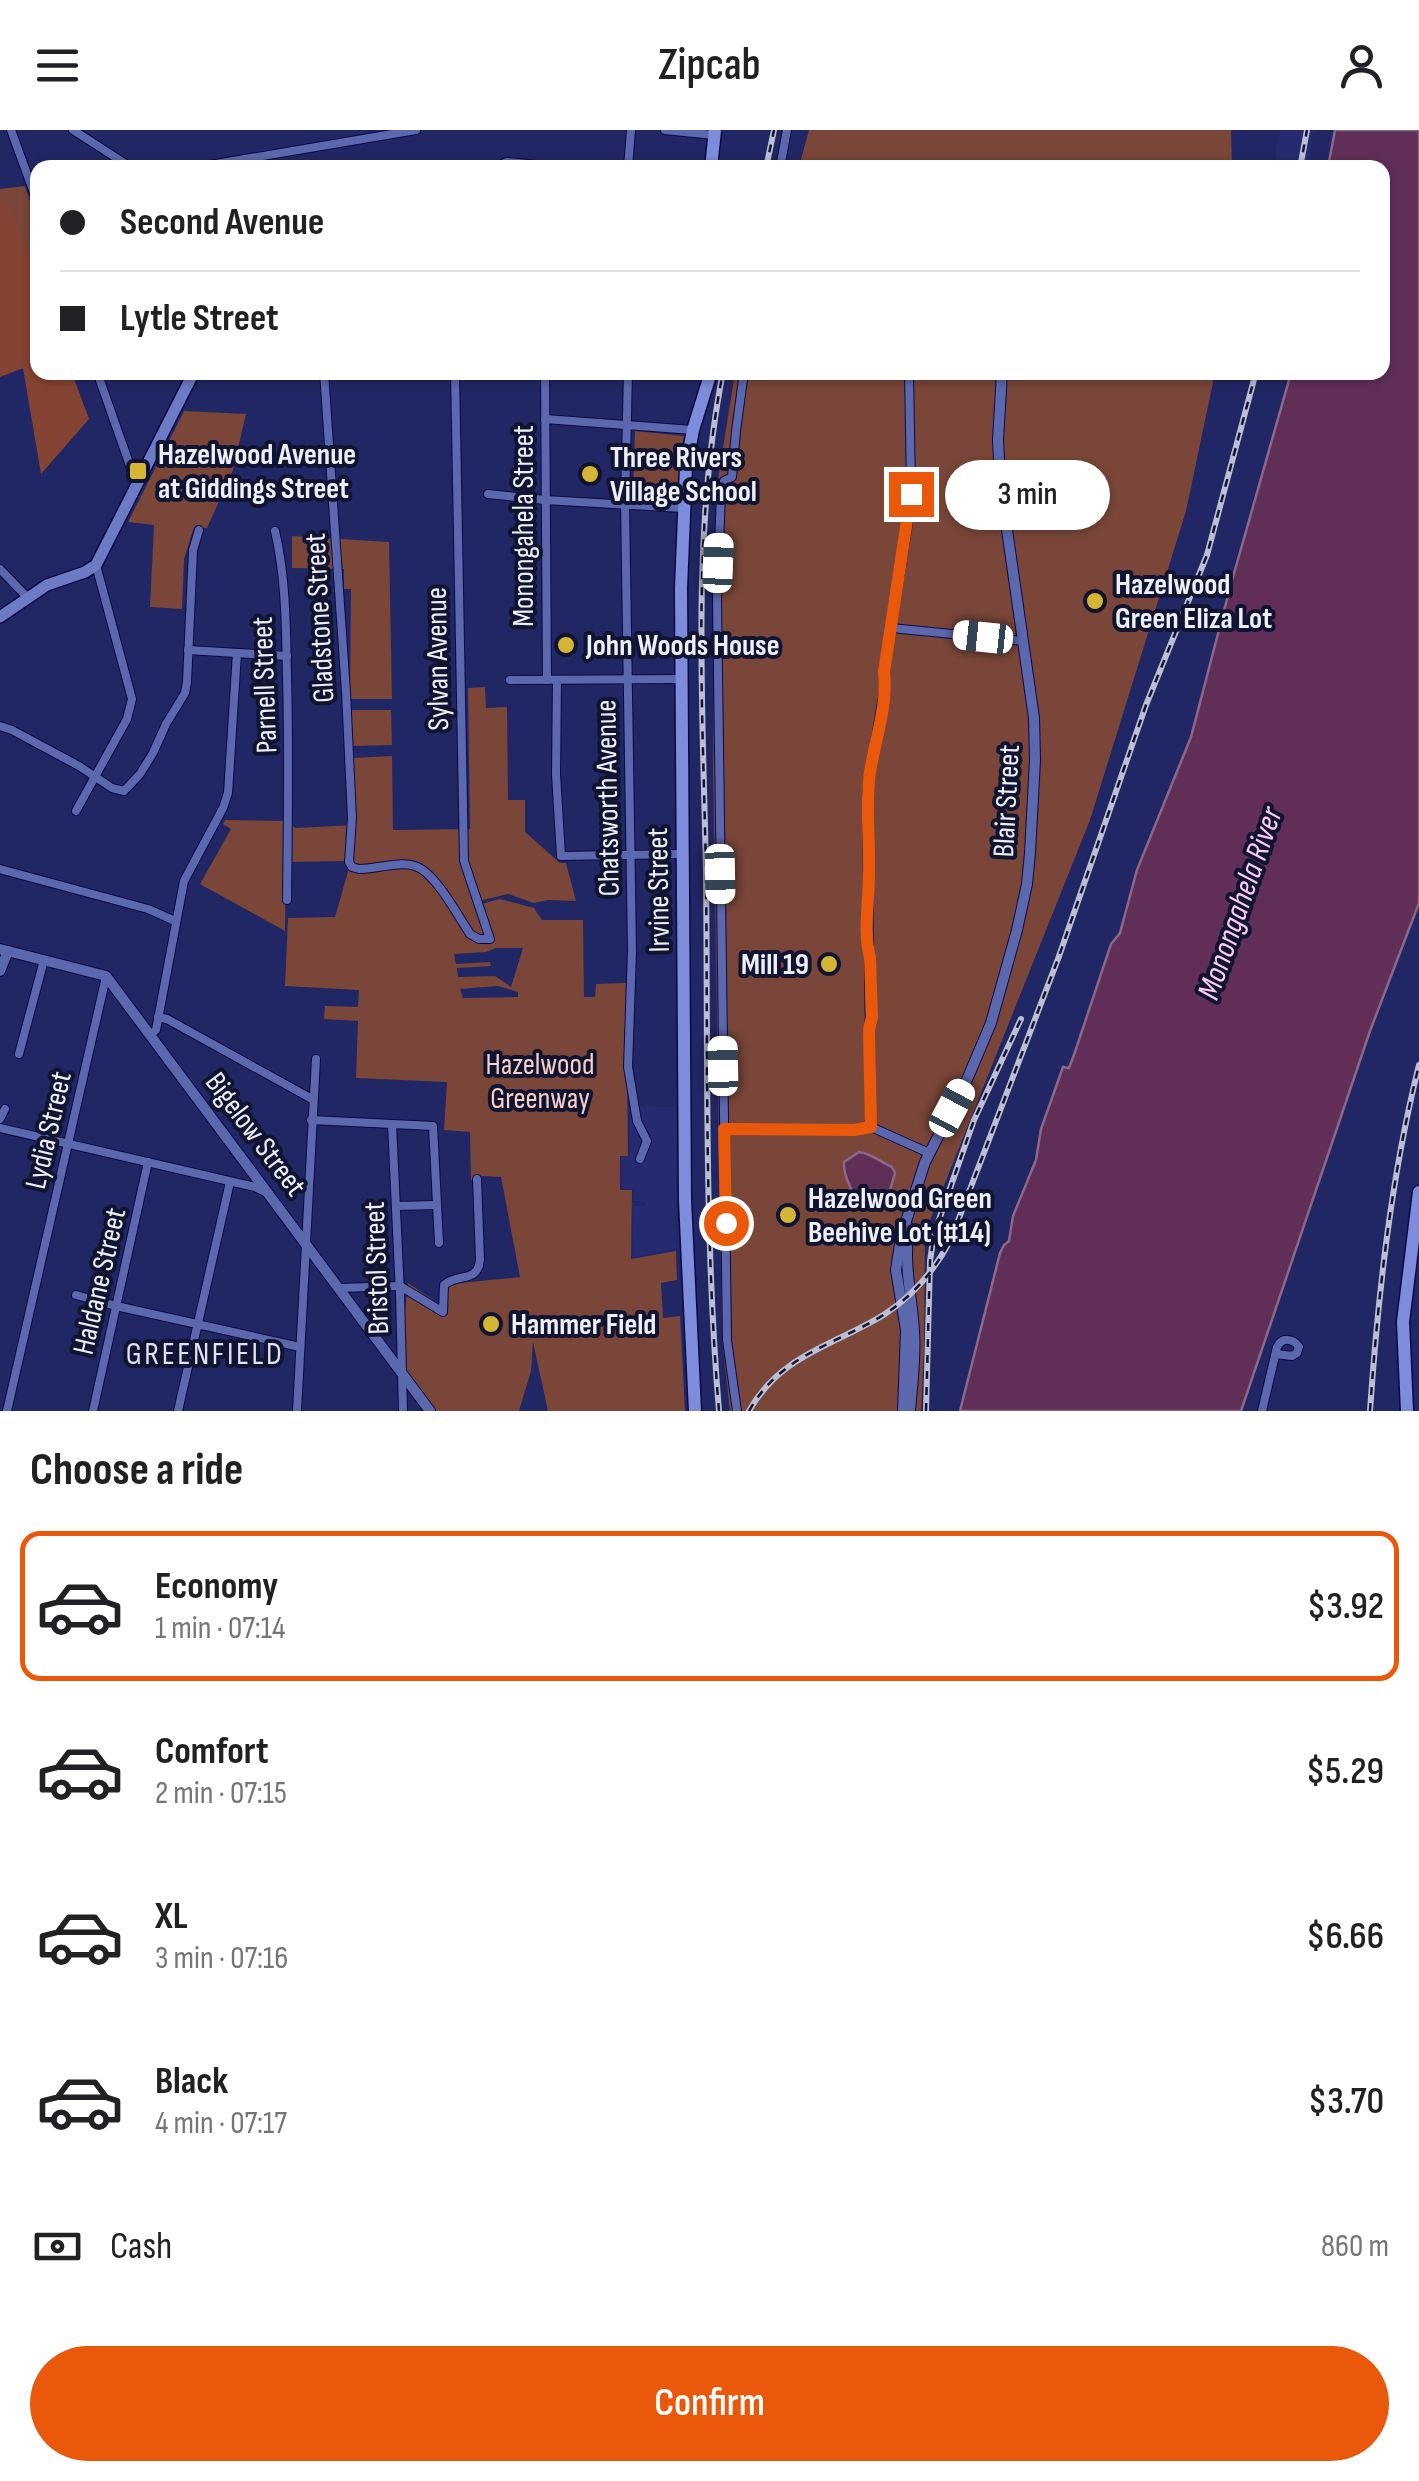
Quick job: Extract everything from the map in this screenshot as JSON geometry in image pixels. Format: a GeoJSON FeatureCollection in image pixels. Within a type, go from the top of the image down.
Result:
{"type":"FeatureCollection","features":[{"type":"Feature","properties":{"kind":"main road"},"geometry":{"type":"LineString","coordinates":[[712,160],[715,133]]}},
{"type":"Feature","properties":{"kind":"main road"},"geometry":{"type":"LineString","coordinates":[[0,617],[47,585],[96,566],[190,380]]}},
{"type":"Feature","properties":{"kind":"main road","name":"Irvine Street"},"geometry":{"type":"LineString","coordinates":[[695,1411],[685,1200],[682,508],[686,468],[709,380]]}},
{"type":"Feature","properties":{"kind":"main road"},"geometry":{"type":"LineString","coordinates":[[1406,1411],[1404,1322],[1419,1192]]}},
{"type":"Feature","properties":{"kind":"street"},"geometry":{"type":"LineString","coordinates":[[11,130],[30,182]]}},
{"type":"Feature","properties":{"kind":"street"},"geometry":{"type":"LineString","coordinates":[[73,130],[120,160]]}},
{"type":"Feature","properties":{"kind":"street"},"geometry":{"type":"LineString","coordinates":[[238,160],[416,130]]}},
{"type":"Feature","properties":{"kind":"street"},"geometry":{"type":"LineString","coordinates":[[629,160],[631,130]]}},
{"type":"Feature","properties":{"kind":"street"},"geometry":{"type":"LineString","coordinates":[[666,130],[715,133]]}},
{"type":"Feature","properties":{"kind":"street"},"geometry":{"type":"LineString","coordinates":[[782,160],[788,130]]}},
{"type":"Feature","properties":{"kind":"street"},"geometry":{"type":"LineString","coordinates":[[100,380],[139,483]]}},
{"type":"Feature","properties":{"kind":"street","name":"Gladstone Street"},"geometry":{"type":"LineString","coordinates":[[325,380],[346,692],[352,818],[349,862],[358,869],[412,865],[420,868],[434,880],[470,934],[490,939]]}},
{"type":"Feature","properties":{"kind":"street","name":"Sylvan Avenue"},"geometry":{"type":"LineString","coordinates":[[454,380],[464,861],[490,939]]}},
{"type":"Feature","properties":{"kind":"street","name":"Monongahela Street"},"geometry":{"type":"LineString","coordinates":[[545,380],[544,500],[561,856],[630,856]]}},
{"type":"Feature","properties":{"kind":"street","name":"Chatsworth Avenue"},"geometry":{"type":"LineString","coordinates":[[628,380],[625,503],[632,951],[628,1066],[638,1121],[647,1141],[640,1158]]}},
{"type":"Feature","properties":{"kind":"street"},"geometry":{"type":"LineString","coordinates":[[737,1411],[727,1340],[717,598],[721,493],[724,482],[732,476],[743,380]]}},
{"type":"Feature","properties":{"kind":"street"},"geometry":{"type":"LineString","coordinates":[[871,1127],[867,792],[912,488],[909,380]]}},
{"type":"Feature","properties":{"kind":"street","name":"Blair Street"},"geometry":{"type":"LineString","coordinates":[[907,1411],[906,1330],[896,1270],[904,1226],[929,1153],[991,1023],[1027,884],[1033,822],[1035,739],[1000,481],[1002,380]]}},
{"type":"Feature","properties":{"kind":"street"},"geometry":{"type":"LineString","coordinates":[[545,419],[694,430]]}},
{"type":"Feature","properties":{"kind":"street"},"geometry":{"type":"LineString","coordinates":[[488,494],[682,508]]}},
{"type":"Feature","properties":{"kind":"street"},"geometry":{"type":"LineString","coordinates":[[0,726],[124,791],[153,754],[184,693],[198,530]]}},
{"type":"Feature","properties":{"kind":"street","name":"Parnell Street"},"geometry":{"type":"LineString","coordinates":[[274,530],[279,549],[287,656],[287,900]]}},
{"type":"Feature","properties":{"kind":"street"},"geometry":{"type":"LineString","coordinates":[[76,811],[127,719],[132,700],[96,566]]}},
{"type":"Feature","properties":{"kind":"street"},"geometry":{"type":"LineString","coordinates":[[0,569],[27,596]]}},
{"type":"Feature","properties":{"kind":"street"},"geometry":{"type":"LineString","coordinates":[[891,628],[1023,641]]}},
{"type":"Feature","properties":{"kind":"street"},"geometry":{"type":"LineString","coordinates":[[188,650],[287,656]]}},
{"type":"Feature","properties":{"kind":"street"},"geometry":{"type":"LineString","coordinates":[[151,1034],[156,1030],[184,880],[224,808],[228,793],[237,654]]}},
{"type":"Feature","properties":{"kind":"street"},"geometry":{"type":"LineString","coordinates":[[510,680],[681,679]]}},
{"type":"Feature","properties":{"kind":"street"},"geometry":{"type":"LineString","coordinates":[[630,856],[683,854]]}},
{"type":"Feature","properties":{"kind":"street"},"geometry":{"type":"LineString","coordinates":[[0,869],[128,904],[175,922]]}},
{"type":"Feature","properties":{"kind":"street"},"geometry":{"type":"LineString","coordinates":[[0,971],[4,950],[106,976]]}},
{"type":"Feature","properties":{"kind":"street"},"geometry":{"type":"LineString","coordinates":[[19,1054],[44,960]]}},
{"type":"Feature","properties":{"kind":"street","name":"Bigelow Street"},"geometry":{"type":"LineString","coordinates":[[106,976],[430,1411]]}},
{"type":"Feature","properties":{"kind":"street","name":"Lydia Street"},"geometry":{"type":"LineString","coordinates":[[6,1411],[106,976]]}},
{"type":"Feature","properties":{"kind":"street"},"geometry":{"type":"LineString","coordinates":[[158,1017],[312,1099]]}},
{"type":"Feature","properties":{"kind":"street"},"geometry":{"type":"LineString","coordinates":[[297,1411],[316,1059]]}},
{"type":"Feature","properties":{"kind":"street"},"geometry":{"type":"LineString","coordinates":[[0,1120],[5,1110]]}},
{"type":"Feature","properties":{"kind":"street"},"geometry":{"type":"LineString","coordinates":[[311,1120],[433,1126],[438,1243]]}},
{"type":"Feature","properties":{"kind":"street","name":"Bristol Street"},"geometry":{"type":"LineString","coordinates":[[392,1124],[403,1411]]}},
{"type":"Feature","properties":{"kind":"street"},"geometry":{"type":"LineString","coordinates":[[724,1129],[871,1127],[929,1153]]}},
{"type":"Feature","properties":{"kind":"street"},"geometry":{"type":"LineString","coordinates":[[0,1128],[255,1187],[269,1194]]}},
{"type":"Feature","properties":{"kind":"street","name":"Haldane Street"},"geometry":{"type":"LineString","coordinates":[[92,1411],[148,1162]]}},
{"type":"Feature","properties":{"kind":"street"},"geometry":{"type":"LineString","coordinates":[[339,1288],[400,1286],[442,1312],[444,1284],[472,1276],[480,1268],[478,1179]]}},
{"type":"Feature","properties":{"kind":"street"},"geometry":{"type":"LineString","coordinates":[[178,1411],[230,1182]]}},
{"type":"Feature","properties":{"kind":"street"},"geometry":{"type":"LineString","coordinates":[[396,1206],[436,1204]]}},
{"type":"Feature","properties":{"kind":"street"},"geometry":{"type":"LineString","coordinates":[[76,1295],[300,1347]]}},
{"type":"Feature","properties":{"kind":"street"},"geometry":{"type":"LineString","coordinates":[[1262,1411],[1276,1354]]}},
{"type":"Feature","properties":{"kind":"shaded area"},"geometry":{"type":"Polygon","coordinates":[[[1280,130],[1314,130],[1309,160],[1274,160],[1280,130]]]}},
{"type":"Feature","properties":{"kind":"shaded area"},"geometry":{"type":"Polygon","coordinates":[[[0,201],[11,204],[30,257],[30,380],[75,380],[89,419],[41,474],[23,368],[0,377],[0,201]]]}},
{"type":"Feature","properties":{"kind":"shaded area"},"geometry":{"type":"Polygon","coordinates":[[[629,1097],[638,1097],[639,1106],[676,1107],[677,1249],[632,1258],[633,1206],[646,1202],[634,1201],[634,1189],[622,1188],[621,1157],[630,1156],[629,1097]]]}},
{"type":"Feature","properties":{"kind":"green space"},"geometry":{"type":"Polygon","coordinates":[[[809,130],[1231,130],[1232,160],[801,160],[809,130]]]}},
{"type":"Feature","properties":{"kind":"green space"},"geometry":{"type":"Polygon","coordinates":[[[25,186],[30,201],[30,369],[0,368],[0,189],[25,186]]]}},
{"type":"Feature","properties":{"kind":"green space"},"geometry":{"type":"Polygon","coordinates":[[[734,380],[1214,380],[1186,511],[1090,820],[925,1233],[921,1411],[730,1411],[722,1339],[713,765],[716,492],[734,380]]]}},
{"type":"Feature","properties":{"kind":"green space"},"geometry":{"type":"Polygon","coordinates":[[[184,411],[246,414],[233,470],[207,528],[194,527],[184,559],[182,609],[150,607],[154,525],[128,522],[184,411]]]}},
{"type":"Feature","properties":{"kind":"green space"},"geometry":{"type":"Polygon","coordinates":[[[635,431],[684,436],[675,500],[633,498],[635,431]]]}},
{"type":"Feature","properties":{"kind":"green space"},"geometry":{"type":"Polygon","coordinates":[[[292,536],[389,542],[392,699],[350,699],[351,589],[344,589],[344,569],[292,568],[292,536]]]}},
{"type":"Feature","properties":{"kind":"green space","name":"Hazelwood Greenway"},"geometry":{"type":"Polygon","coordinates":[[[485,687],[486,708],[507,707],[508,800],[525,800],[525,832],[560,863],[566,863],[576,901],[534,903],[508,894],[483,900],[482,904],[500,899],[534,908],[542,920],[583,920],[584,997],[595,997],[596,984],[626,983],[628,1156],[620,1156],[620,1190],[632,1190],[631,1259],[676,1251],[677,1280],[661,1283],[663,1318],[680,1316],[685,1411],[548,1411],[533,1342],[531,1371],[519,1411],[436,1411],[407,1372],[404,1320],[408,1283],[439,1304],[440,1285],[520,1277],[501,1177],[471,1180],[470,1132],[444,1130],[447,1082],[356,1078],[358,1021],[324,1019],[325,1006],[358,1007],[359,990],[285,986],[288,918],[335,917],[351,861],[286,862],[285,931],[200,884],[231,829],[223,824],[225,820],[284,821],[296,828],[355,825],[352,758],[392,756],[393,830],[470,829],[468,688],[485,687]],[[523,948],[454,954],[456,964],[490,962],[491,966],[457,968],[458,977],[495,976],[511,987],[523,948]],[[498,986],[460,989],[463,998],[518,997],[518,992],[498,986]]]}},
{"type":"Feature","properties":{"kind":"green space"},"geometry":{"type":"Polygon","coordinates":[[[351,710],[391,710],[392,745],[352,746],[351,710]]]}},
{"type":"Feature","properties":{"kind":"water","name":"Monongahela River"},"geometry":{"type":"Polygon","coordinates":[[[1335,130],[1419,130],[1419,903],[1370,1031],[1241,1411],[960,1411],[1000,1253],[1009,1241],[1013,1216],[1036,1160],[1041,1129],[1063,1067],[1069,1068],[1111,944],[1120,933],[1137,870],[1191,737],[1289,380],[1390,380],[1390,160],[1329,160],[1335,130]]]}},
{"type":"Feature","properties":{"kind":"water"},"geometry":{"type":"Polygon","coordinates":[[[859,1152],[892,1167],[895,1173],[885,1207],[863,1204],[851,1188],[844,1162],[859,1152]]]}},
{"type":"Feature","properties":{"kind":"railway"},"geometry":{"type":"LineString","coordinates":[[768,160],[774,130]]}},
{"type":"Feature","properties":{"kind":"railway"},"geometry":{"type":"LineString","coordinates":[[1301,160],[1307,130]]}},
{"type":"Feature","properties":{"kind":"railway"},"geometry":{"type":"LineString","coordinates":[[719,1411],[709,1209],[701,621],[706,495],[722,380]]}},
{"type":"Feature","properties":{"kind":"railway"},"geometry":{"type":"LineString","coordinates":[[749,1411],[762,1392],[793,1364],[905,1299],[931,1271],[951,1239],[1058,959],[1146,705],[1207,555],[1254,380]]}},
{"type":"Feature","properties":{"kind":"railway"},"geometry":{"type":"LineString","coordinates":[[926,1411],[934,1234],[974,1120],[1021,1019]]}},
{"type":"Feature","properties":{"kind":"railway"},"geometry":{"type":"LineString","coordinates":[[1370,1411],[1387,1236],[1419,1065]]}},
{"type":"Feature","properties":{"kind":"place","name":"Hazelwood Avenue at Giddings Street"},"geometry":{"type":"Point","coordinates":[138,471]}},
{"type":"Feature","properties":{"kind":"place","name":"Three Rivers Village School"},"geometry":{"type":"Point","coordinates":[590,474]}},
{"type":"Feature","properties":{"kind":"place","name":"Hazelwood Green Eliza Lot"},"geometry":{"type":"Point","coordinates":[1095,601]}},
{"type":"Feature","properties":{"kind":"place","name":"John Woods House"},"geometry":{"type":"Point","coordinates":[566,645]}},
{"type":"Feature","properties":{"kind":"place","name":"Mill 19"},"geometry":{"type":"Point","coordinates":[829,964]}},
{"type":"Feature","properties":{"kind":"place","name":"Hazelwood Green Beehive Lot (#14)"},"geometry":{"type":"Point","coordinates":[788,1215]}},
{"type":"Feature","properties":{"kind":"place","name":"Hammer Field"},"geometry":{"type":"Point","coordinates":[491,1324]}},
{"type":"Feature","properties":{"kind":"district","name":"GREENFIELD"},"geometry":{"type":"Point","coordinates":[205,1353]}},
{"type":"Feature","properties":{"kind":"route"},"geometry":{"type":"LineString","coordinates":[[726,1223],[724,1129],[871,1127],[867,792],[911,494]]}}]}
